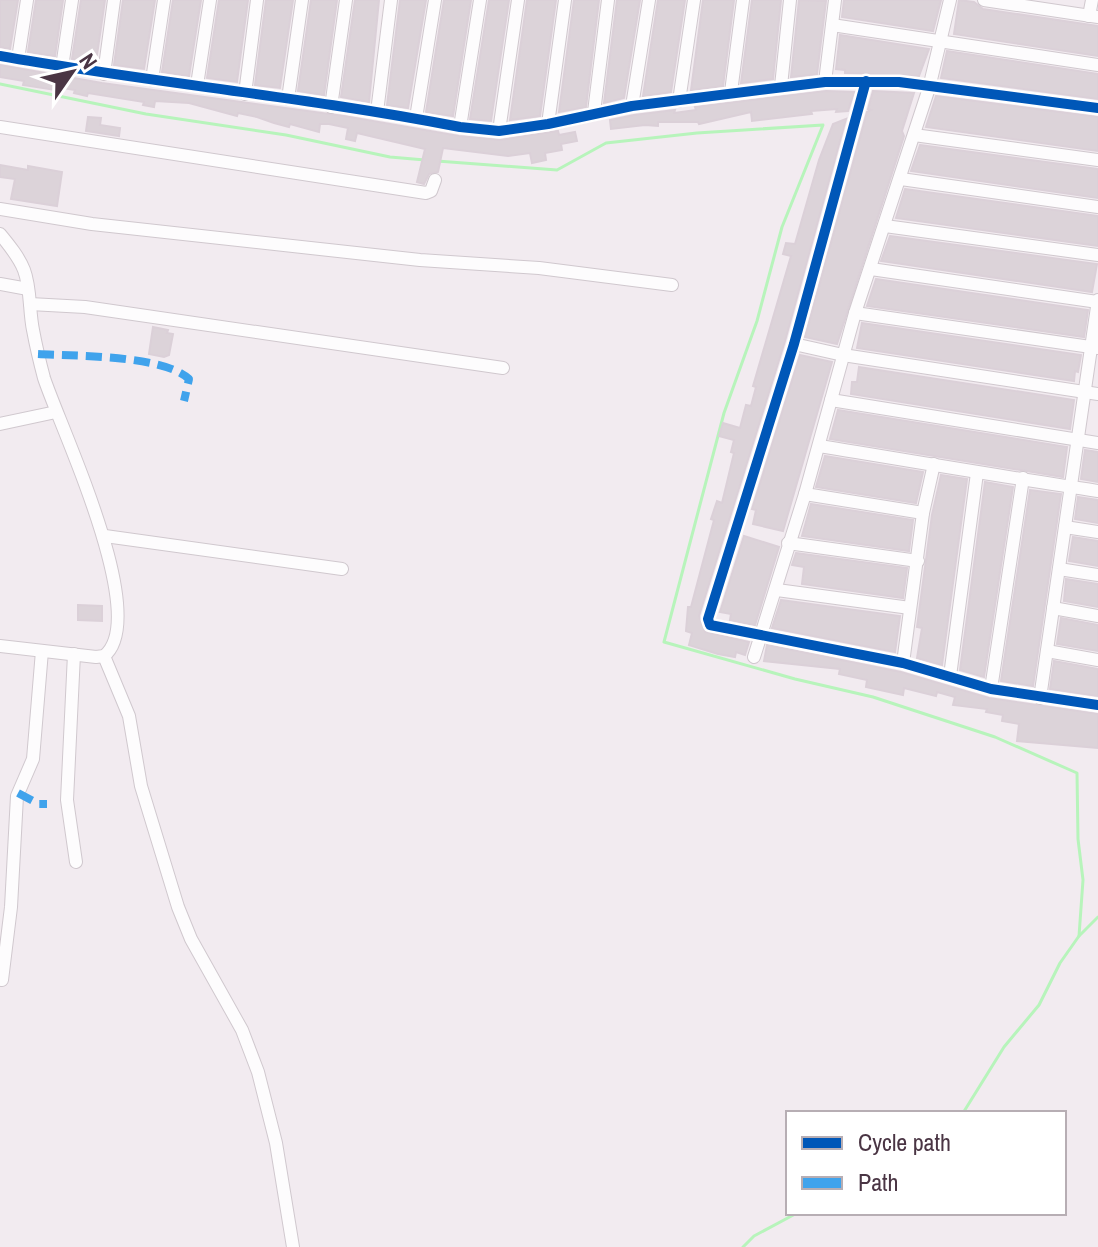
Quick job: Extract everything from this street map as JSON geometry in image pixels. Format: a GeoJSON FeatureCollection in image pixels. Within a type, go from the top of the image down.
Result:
{"type":"FeatureCollection","features":[{"type":"Feature","properties":{"kind":"street"},"geometry":{"type":"LineString","coordinates":[[18,59],[27,0]]}},
{"type":"Feature","properties":{"kind":"street"},"geometry":{"type":"LineString","coordinates":[[62,67],[72,0]]}},
{"type":"Feature","properties":{"kind":"street"},"geometry":{"type":"LineString","coordinates":[[104,74],[114,0]]}},
{"type":"Feature","properties":{"kind":"street"},"geometry":{"type":"LineString","coordinates":[[152,80],[164,0]]}},
{"type":"Feature","properties":{"kind":"street"},"geometry":{"type":"LineString","coordinates":[[197,85],[210,0]]}},
{"type":"Feature","properties":{"kind":"street"},"geometry":{"type":"LineString","coordinates":[[245,94],[257,0]]}},
{"type":"Feature","properties":{"kind":"street"},"geometry":{"type":"LineString","coordinates":[[288,99],[302,0]]}},
{"type":"Feature","properties":{"kind":"street"},"geometry":{"type":"LineString","coordinates":[[331,107],[346,0]]}},
{"type":"Feature","properties":{"kind":"street"},"geometry":{"type":"LineString","coordinates":[[377,112],[391,0]]}},
{"type":"Feature","properties":{"kind":"street"},"geometry":{"type":"LineString","coordinates":[[416,118],[435,0]]}},
{"type":"Feature","properties":{"kind":"street"},"geometry":{"type":"LineString","coordinates":[[460,127],[480,0]]}},
{"type":"Feature","properties":{"kind":"street"},"geometry":{"type":"LineString","coordinates":[[499,131],[518,0]]}},
{"type":"Feature","properties":{"kind":"street"},"geometry":{"type":"LineString","coordinates":[[548,124],[565,0]]}},
{"type":"Feature","properties":{"kind":"street"},"geometry":{"type":"LineString","coordinates":[[594,112],[608,0]]}},
{"type":"Feature","properties":{"kind":"street"},"geometry":{"type":"LineString","coordinates":[[632,106],[649,0]]}},
{"type":"Feature","properties":{"kind":"street"},"geometry":{"type":"LineString","coordinates":[[679,101],[694,0]]}},
{"type":"Feature","properties":{"kind":"street"},"geometry":{"type":"LineString","coordinates":[[731,92],[743,0]]}},
{"type":"Feature","properties":{"kind":"street"},"geometry":{"type":"LineString","coordinates":[[781,86],[790,0]]}},
{"type":"Feature","properties":{"kind":"street"},"geometry":{"type":"LineString","coordinates":[[825,82],[835,0]]}},
{"type":"Feature","properties":{"kind":"street"},"geometry":{"type":"LineString","coordinates":[[754,657],[777,590],[855,313],[929,88],[950,0]]}},
{"type":"Feature","properties":{"kind":"street"},"geometry":{"type":"LineString","coordinates":[[984,0],[1048,5],[1094,17],[1092,0]]}},
{"type":"Feature","properties":{"kind":"street"},"geometry":{"type":"LineString","coordinates":[[832,25],[1098,65]]}},
{"type":"Feature","properties":{"kind":"street"},"geometry":{"type":"LineString","coordinates":[[0,56],[499,131],[632,106],[825,82],[899,82],[1098,108]]}},
{"type":"Feature","properties":{"kind":"street"},"geometry":{"type":"LineString","coordinates":[[866,81],[794,344],[708,619],[710,625],[903,663],[991,689],[1098,705]]}},
{"type":"Feature","properties":{"kind":"street"},"geometry":{"type":"LineString","coordinates":[[0,127],[426,193],[431,191],[435,180]]}},
{"type":"Feature","properties":{"kind":"street"},"geometry":{"type":"LineString","coordinates":[[914,135],[1098,160]]}},
{"type":"Feature","properties":{"kind":"street"},"geometry":{"type":"LineString","coordinates":[[901,179],[1098,207]]}},
{"type":"Feature","properties":{"kind":"street"},"geometry":{"type":"LineString","coordinates":[[0,209],[108,226],[420,260],[539,268],[672,285]]}},
{"type":"Feature","properties":{"kind":"street"},"geometry":{"type":"LineString","coordinates":[[885,226],[1098,255]]}},
{"type":"Feature","properties":{"kind":"street"},"geometry":{"type":"LineString","coordinates":[[0,234],[23,266],[43,375],[105,536],[117,608],[114,643],[104,656]]}},
{"type":"Feature","properties":{"kind":"street"},"geometry":{"type":"LineString","coordinates":[[871,269],[1098,301],[1091,393],[1078,440],[1040,698]]}},
{"type":"Feature","properties":{"kind":"street"},"geometry":{"type":"LineString","coordinates":[[0,284],[28,289]]}},
{"type":"Feature","properties":{"kind":"street"},"geometry":{"type":"LineString","coordinates":[[30,304],[85,307],[503,368]]}},
{"type":"Feature","properties":{"kind":"street"},"geometry":{"type":"LineString","coordinates":[[855,313],[1094,348]]}},
{"type":"Feature","properties":{"kind":"street"},"geometry":{"type":"LineString","coordinates":[[794,344],[843,355],[1091,393]]}},
{"type":"Feature","properties":{"kind":"street"},"geometry":{"type":"LineString","coordinates":[[831,400],[1098,443]]}},
{"type":"Feature","properties":{"kind":"street"},"geometry":{"type":"LineString","coordinates":[[0,424],[56,412]]}},
{"type":"Feature","properties":{"kind":"street"},"geometry":{"type":"LineString","coordinates":[[819,446],[1098,491]]}},
{"type":"Feature","properties":{"kind":"street"},"geometry":{"type":"LineString","coordinates":[[903,663],[923,513],[934,464]]}},
{"type":"Feature","properties":{"kind":"street"},"geometry":{"type":"LineString","coordinates":[[950,676],[977,473]]}},
{"type":"Feature","properties":{"kind":"street"},"geometry":{"type":"LineString","coordinates":[[991,689],[1023,478]]}},
{"type":"Feature","properties":{"kind":"street"},"geometry":{"type":"LineString","coordinates":[[805,494],[923,513]]}},
{"type":"Feature","properties":{"kind":"street"},"geometry":{"type":"LineString","coordinates":[[1065,527],[1098,532]]}},
{"type":"Feature","properties":{"kind":"street"},"geometry":{"type":"LineString","coordinates":[[105,536],[342,569]]}},
{"type":"Feature","properties":{"kind":"street"},"geometry":{"type":"LineString","coordinates":[[788,543],[918,561]]}},
{"type":"Feature","properties":{"kind":"street"},"geometry":{"type":"LineString","coordinates":[[1059,569],[1098,575]]}},
{"type":"Feature","properties":{"kind":"street"},"geometry":{"type":"LineString","coordinates":[[777,590],[910,608]]}},
{"type":"Feature","properties":{"kind":"street"},"geometry":{"type":"LineString","coordinates":[[1053,608],[1098,616]]}},
{"type":"Feature","properties":{"kind":"street"},"geometry":{"type":"LineString","coordinates":[[0,646],[104,656]]}},
{"type":"Feature","properties":{"kind":"street"},"geometry":{"type":"LineString","coordinates":[[2,980],[11,907],[17,796],[33,759],[42,651]]}},
{"type":"Feature","properties":{"kind":"street"},"geometry":{"type":"LineString","coordinates":[[1047,651],[1098,660]]}},
{"type":"Feature","properties":{"kind":"street"},"geometry":{"type":"LineString","coordinates":[[74,654],[67,800],[76,862]]}},
{"type":"Feature","properties":{"kind":"street"},"geometry":{"type":"LineString","coordinates":[[104,656],[129,716],[141,786],[178,907],[197,950],[242,1030],[258,1072],[276,1143],[293,1247]]}},
{"type":"Feature","properties":{"kind":"building"},"geometry":{"type":"Polygon","coordinates":[[[0,0],[18,0],[10,49],[0,47],[0,0]]]}},
{"type":"Feature","properties":{"kind":"building"},"geometry":{"type":"Polygon","coordinates":[[[36,0],[63,0],[55,56],[28,52],[36,0]]]}},
{"type":"Feature","properties":{"kind":"building"},"geometry":{"type":"Polygon","coordinates":[[[81,0],[105,0],[96,62],[72,59],[81,0]]]}},
{"type":"Feature","properties":{"kind":"building"},"geometry":{"type":"Polygon","coordinates":[[[123,0],[155,0],[144,69],[114,65],[123,0]]]}},
{"type":"Feature","properties":{"kind":"building"},"geometry":{"type":"Polygon","coordinates":[[[173,0],[201,0],[189,76],[162,72],[173,0]]]}},
{"type":"Feature","properties":{"kind":"building"},"geometry":{"type":"Polygon","coordinates":[[[219,0],[248,0],[237,82],[207,78],[219,0]]]}},
{"type":"Feature","properties":{"kind":"building"},"geometry":{"type":"Polygon","coordinates":[[[266,0],[293,0],[280,88],[255,85],[266,0]]]}},
{"type":"Feature","properties":{"kind":"building"},"geometry":{"type":"Polygon","coordinates":[[[311,0],[337,0],[324,95],[298,91],[311,0]]]}},
{"type":"Feature","properties":{"kind":"building"},"geometry":{"type":"Polygon","coordinates":[[[355,0],[379,0],[369,102],[341,97],[355,0]]]}},
{"type":"Feature","properties":{"kind":"building"},"geometry":{"type":"Polygon","coordinates":[[[400,0],[426,0],[408,108],[387,105],[400,0]]]}},
{"type":"Feature","properties":{"kind":"building"},"geometry":{"type":"Polygon","coordinates":[[[444,0],[471,0],[453,116],[426,112],[444,0]]]}},
{"type":"Feature","properties":{"kind":"building"},"geometry":{"type":"Polygon","coordinates":[[[489,0],[509,0],[491,121],[470,119],[489,0]]]}},
{"type":"Feature","properties":{"kind":"building"},"geometry":{"type":"Polygon","coordinates":[[[527,0],[556,0],[540,116],[510,120],[527,0]]]}},
{"type":"Feature","properties":{"kind":"building"},"geometry":{"type":"Polygon","coordinates":[[[574,0],[599,0],[586,107],[559,112],[574,0]]]}},
{"type":"Feature","properties":{"kind":"building"},"geometry":{"type":"Polygon","coordinates":[[[617,0],[640,0],[624,98],[604,103],[617,0]]]}},
{"type":"Feature","properties":{"kind":"building"},"geometry":{"type":"Polygon","coordinates":[[[658,0],[685,0],[671,92],[643,96],[658,0]]]}},
{"type":"Feature","properties":{"kind":"building"},"geometry":{"type":"Polygon","coordinates":[[[703,0],[734,0],[723,86],[691,90],[703,0]]]}},
{"type":"Feature","properties":{"kind":"building"},"geometry":{"type":"Polygon","coordinates":[[[752,0],[781,0],[773,79],[741,83],[752,0]]]}},
{"type":"Feature","properties":{"kind":"building"},"geometry":{"type":"Polygon","coordinates":[[[799,0],[826,1],[817,74],[791,77],[799,0]]]}},
{"type":"Feature","properties":{"kind":"building"},"geometry":{"type":"Polygon","coordinates":[[[844,0],[941,0],[933,31],[842,17],[844,0]]]}},
{"type":"Feature","properties":{"kind":"building"},"geometry":{"type":"Polygon","coordinates":[[[959,0],[974,2],[983,9],[1098,26],[1098,56],[954,34],[959,0]]]}},
{"type":"Feature","properties":{"kind":"building"},"geometry":{"type":"Polygon","coordinates":[[[840,35],[929,49],[919,76],[845,73],[845,70],[836,69],[840,35]]]}},
{"type":"Feature","properties":{"kind":"building"},"geometry":{"type":"Polygon","coordinates":[[[947,51],[1098,74],[1098,99],[941,78],[947,51]]]}},
{"type":"Feature","properties":{"kind":"building"},"geometry":{"type":"Polygon","coordinates":[[[0,65],[459,136],[500,140],[558,131],[559,135],[575,132],[577,141],[561,144],[562,150],[545,153],[546,160],[532,163],[530,153],[508,156],[443,148],[438,172],[429,174],[424,184],[417,182],[425,149],[357,133],[355,141],[346,139],[348,128],[329,124],[320,124],[319,132],[189,103],[155,101],[154,107],[143,105],[144,102],[88,93],[87,96],[74,93],[75,90],[23,85],[24,81],[0,77],[0,65]]]}},
{"type":"Feature","properties":{"kind":"building"},"geometry":{"type":"Polygon","coordinates":[[[826,91],[854,92],[848,111],[811,111],[812,114],[752,121],[751,112],[699,124],[658,122],[658,126],[611,129],[610,120],[634,115],[675,110],[674,113],[696,110],[695,107],[826,91]]]}},
{"type":"Feature","properties":{"kind":"building"},"geometry":{"type":"Polygon","coordinates":[[[873,91],[914,93],[902,131],[904,136],[837,344],[805,337],[867,112],[871,110],[868,109],[873,91]]]}},
{"type":"Feature","properties":{"kind":"building"},"geometry":{"type":"Polygon","coordinates":[[[936,96],[1098,117],[1098,151],[926,127],[936,96]]]}},
{"type":"Feature","properties":{"kind":"building"},"geometry":{"type":"Polygon","coordinates":[[[88,117],[101,118],[100,125],[120,128],[119,136],[86,131],[88,117]]]}},
{"type":"Feature","properties":{"kind":"building"},"geometry":{"type":"Polygon","coordinates":[[[846,119],[785,341],[699,616],[705,632],[749,642],[745,655],[736,652],[735,657],[718,654],[689,645],[692,633],[686,631],[688,607],[691,607],[714,520],[711,519],[717,501],[722,503],[734,453],[731,452],[734,440],[719,436],[723,423],[740,428],[746,405],[751,406],[756,387],[753,386],[791,256],[783,254],[786,243],[795,244],[819,160],[833,124],[846,119]]]}},
{"type":"Feature","properties":{"kind":"building"},"geometry":{"type":"Polygon","coordinates":[[[920,145],[1098,169],[1098,198],[911,171],[920,145]]]}},
{"type":"Feature","properties":{"kind":"building"},"geometry":{"type":"Polygon","coordinates":[[[0,165],[62,172],[57,206],[11,199],[15,179],[0,177],[0,165]]]}},
{"type":"Feature","properties":{"kind":"building"},"geometry":{"type":"Polygon","coordinates":[[[905,189],[1098,216],[1098,246],[896,218],[905,189]]]}},
{"type":"Feature","properties":{"kind":"building"},"geometry":{"type":"Polygon","coordinates":[[[890,236],[1097,264],[1092,292],[881,261],[890,236]]]}},
{"type":"Feature","properties":{"kind":"building"},"geometry":{"type":"Polygon","coordinates":[[[876,279],[1088,310],[1084,337],[867,306],[876,279]]]}},
{"type":"Feature","properties":{"kind":"building"},"geometry":{"type":"Polygon","coordinates":[[[862,323],[1081,355],[1078,372],[1075,371],[1074,381],[857,348],[862,323]]]}},
{"type":"Feature","properties":{"kind":"building"},"geometry":{"type":"Polygon","coordinates":[[[153,327],[173,334],[169,355],[149,354],[153,327]]]}},
{"type":"Feature","properties":{"kind":"building"},"geometry":{"type":"Polygon","coordinates":[[[800,355],[832,362],[783,531],[753,524],[756,510],[752,509],[800,355]]]}},
{"type":"Feature","properties":{"kind":"building"},"geometry":{"type":"Polygon","coordinates":[[[859,367],[1074,400],[1070,429],[851,394],[852,382],[857,382],[859,367]]]}},
{"type":"Feature","properties":{"kind":"building"},"geometry":{"type":"Polygon","coordinates":[[[838,410],[1067,447],[1063,477],[830,439],[838,410]]]}},
{"type":"Feature","properties":{"kind":"building"},"geometry":{"type":"Polygon","coordinates":[[[1085,450],[1098,452],[1098,482],[1081,479],[1085,450]]]}},
{"type":"Feature","properties":{"kind":"building"},"geometry":{"type":"Polygon","coordinates":[[[825,456],[923,472],[916,503],[816,487],[825,456]]]}},
{"type":"Feature","properties":{"kind":"building"},"geometry":{"type":"Polygon","coordinates":[[[941,475],[967,479],[942,665],[917,658],[922,628],[917,627],[932,515],[941,475]]]}},
{"type":"Feature","properties":{"kind":"building"},"geometry":{"type":"Polygon","coordinates":[[[985,482],[1013,487],[984,677],[960,670],[985,482]]]}},
{"type":"Feature","properties":{"kind":"building"},"geometry":{"type":"Polygon","coordinates":[[[1030,490],[1061,494],[1033,686],[1001,681],[1030,490]]]}},
{"type":"Feature","properties":{"kind":"building"},"geometry":{"type":"Polygon","coordinates":[[[1078,497],[1098,500],[1098,523],[1075,519],[1078,497]]]}},
{"type":"Feature","properties":{"kind":"building"},"geometry":{"type":"Polygon","coordinates":[[[811,504],[913,520],[909,551],[802,536],[811,504]]]}},
{"type":"Feature","properties":{"kind":"building"},"geometry":{"type":"Polygon","coordinates":[[[744,536],[779,547],[755,625],[730,620],[731,614],[720,612],[744,536]]]}},
{"type":"Feature","properties":{"kind":"building"},"geometry":{"type":"Polygon","coordinates":[[[1073,537],[1098,541],[1098,566],[1069,561],[1073,537]]]}},
{"type":"Feature","properties":{"kind":"building"},"geometry":{"type":"Polygon","coordinates":[[[796,553],[907,568],[903,598],[802,584],[804,567],[792,565],[796,553]]]}},
{"type":"Feature","properties":{"kind":"building"},"geometry":{"type":"Polygon","coordinates":[[[1066,579],[1098,584],[1098,607],[1064,601],[1066,579]]]}},
{"type":"Feature","properties":{"kind":"building"},"geometry":{"type":"Polygon","coordinates":[[[781,600],[900,616],[895,652],[772,628],[781,600]]]}},
{"type":"Feature","properties":{"kind":"building"},"geometry":{"type":"Polygon","coordinates":[[[78,605],[102,606],[102,621],[78,620],[78,605]]]}},
{"type":"Feature","properties":{"kind":"building"},"geometry":{"type":"Polygon","coordinates":[[[1061,618],[1098,625],[1098,651],[1057,644],[1061,618]]]}},
{"type":"Feature","properties":{"kind":"building"},"geometry":{"type":"Polygon","coordinates":[[[767,645],[901,672],[989,698],[1098,714],[1098,748],[1017,741],[1019,724],[1002,721],[1003,715],[986,712],[987,709],[953,705],[955,697],[937,692],[936,696],[904,688],[903,695],[866,687],[867,680],[839,674],[840,669],[764,661],[767,645]]]}},
{"type":"Feature","properties":{"kind":"building"},"geometry":{"type":"Polygon","coordinates":[[[1054,661],[1098,669],[1098,696],[1050,689],[1054,661]]]}},
{"type":"Feature","properties":{"kind":"waterway"},"geometry":{"type":"LineString","coordinates":[[0,84],[146,114],[286,135],[390,157],[425,160]]}},
{"type":"Feature","properties":{"kind":"waterway"},"geometry":{"type":"LineString","coordinates":[[437,161],[557,170],[606,143],[697,133],[823,125],[782,227],[757,321],[724,413],[664,642],[795,679],[873,697],[995,737],[1077,773],[1078,839],[1083,880],[1079,936]]}},
{"type":"Feature","properties":{"kind":"waterway"},"geometry":{"type":"LineString","coordinates":[[964,1111],[1004,1047],[1039,1005],[1060,963],[1079,936],[1098,917]]}},
{"type":"Feature","properties":{"kind":"waterway"},"geometry":{"type":"LineString","coordinates":[[743,1247],[754,1236],[793,1215]]}},
{"type":"Feature","properties":{"kind":"marked path"},"geometry":{"type":"LineString","coordinates":[[38,354],[118,358],[160,365],[189,379],[184,401]]}},
{"type":"Feature","properties":{"kind":"marked path"},"geometry":{"type":"LineString","coordinates":[[18,793],[39,804],[47,804]]}},
{"type":"Feature","properties":{"kind":"cycle path"},"geometry":{"type":"LineString","coordinates":[[0,56],[499,131],[632,106],[825,82],[899,82],[1098,108]]}},
{"type":"Feature","properties":{"kind":"cycle path"},"geometry":{"type":"LineString","coordinates":[[866,81],[794,344],[708,619],[710,625],[903,663],[991,689],[1098,705]]}}]}
